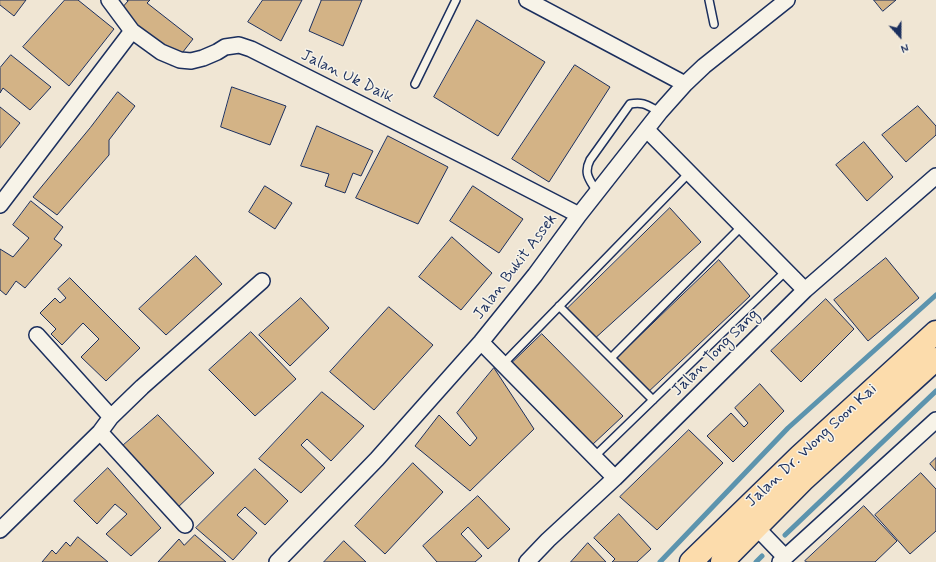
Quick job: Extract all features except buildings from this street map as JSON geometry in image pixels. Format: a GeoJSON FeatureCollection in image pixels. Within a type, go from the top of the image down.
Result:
{"type":"FeatureCollection","features":[{"type":"Feature","properties":{"kind":"main road","name":"Jalan Dr. Wong Soon Kai"},"geometry":{"type":"LineString","coordinates":[[691,562],[800,456],[936,332]]}},
{"type":"Feature","properties":{"kind":"main road","name":"Jalan Dr. Wong Soon Kai"},"geometry":{"type":"LineString","coordinates":[[722,562],[804,479],[936,360]]}},
{"type":"Feature","properties":{"kind":"street","name":"Jalan Uk Daik"},"geometry":{"type":"LineString","coordinates":[[109,0],[132,31],[161,52],[180,60],[191,61],[203,58],[225,47],[239,45],[464,156],[578,215]]}},
{"type":"Feature","properties":{"kind":"street"},"geometry":{"type":"LineString","coordinates":[[527,0],[685,84]]}},
{"type":"Feature","properties":{"kind":"street","name":"Jalan Bukit Assek"},"geometry":{"type":"LineString","coordinates":[[277,562],[377,459],[481,342],[535,275],[578,215],[598,192],[660,112],[685,84],[704,66],[787,0]]}},
{"type":"Feature","properties":{"kind":"street"},"geometry":{"type":"LineString","coordinates":[[0,205],[132,31]]}},
{"type":"Feature","properties":{"kind":"street"},"geometry":{"type":"LineString","coordinates":[[647,130],[804,290]]}},
{"type":"Feature","properties":{"kind":"street","name":"Jalan Tong Sang"},"geometry":{"type":"LineString","coordinates":[[527,562],[548,540],[615,478],[804,290],[936,176]]}},
{"type":"Feature","properties":{"kind":"street"},"geometry":{"type":"LineString","coordinates":[[0,530],[100,432],[111,417],[142,387],[262,281]]}},
{"type":"Feature","properties":{"kind":"street"},"geometry":{"type":"LineString","coordinates":[[37,335],[111,417]]}},
{"type":"Feature","properties":{"kind":"street"},"geometry":{"type":"LineString","coordinates":[[481,342],[615,478]]}},
{"type":"Feature","properties":{"kind":"street"},"geometry":{"type":"LineString","coordinates":[[756,527],[785,560],[936,420]]}},
{"type":"Feature","properties":{"kind":"street"},"geometry":{"type":"LineString","coordinates":[[100,432],[185,525]]}},
{"type":"Feature","properties":{"kind":"lane"},"geometry":{"type":"LineString","coordinates":[[415,84],[456,0]]}},
{"type":"Feature","properties":{"kind":"lane"},"geometry":{"type":"LineString","coordinates":[[709,0],[714,24]]}},
{"type":"Feature","properties":{"kind":"lane"},"geometry":{"type":"LineString","coordinates":[[598,192],[588,177],[586,172],[587,166],[630,104],[644,103],[660,112]]}},
{"type":"Feature","properties":{"kind":"lane"},"geometry":{"type":"LineString","coordinates":[[503,364],[690,173]]}},
{"type":"Feature","properties":{"kind":"lane"},"geometry":{"type":"LineString","coordinates":[[611,358],[742,226]]}},
{"type":"Feature","properties":{"kind":"lane"},"geometry":{"type":"LineString","coordinates":[[594,457],[786,271]]}},
{"type":"Feature","properties":{"kind":"lane"},"geometry":{"type":"LineString","coordinates":[[559,306],[654,400]]}},
{"type":"Feature","properties":{"kind":"waterway"},"geometry":{"type":"LineString","coordinates":[[660,562],[788,428],[936,295]]}},
{"type":"Feature","properties":{"kind":"waterway"},"geometry":{"type":"LineString","coordinates":[[785,535],[936,391]]}},
{"type":"Feature","properties":{"kind":"waterway"},"geometry":{"type":"LineString","coordinates":[[756,562],[762,556]]}}]}
